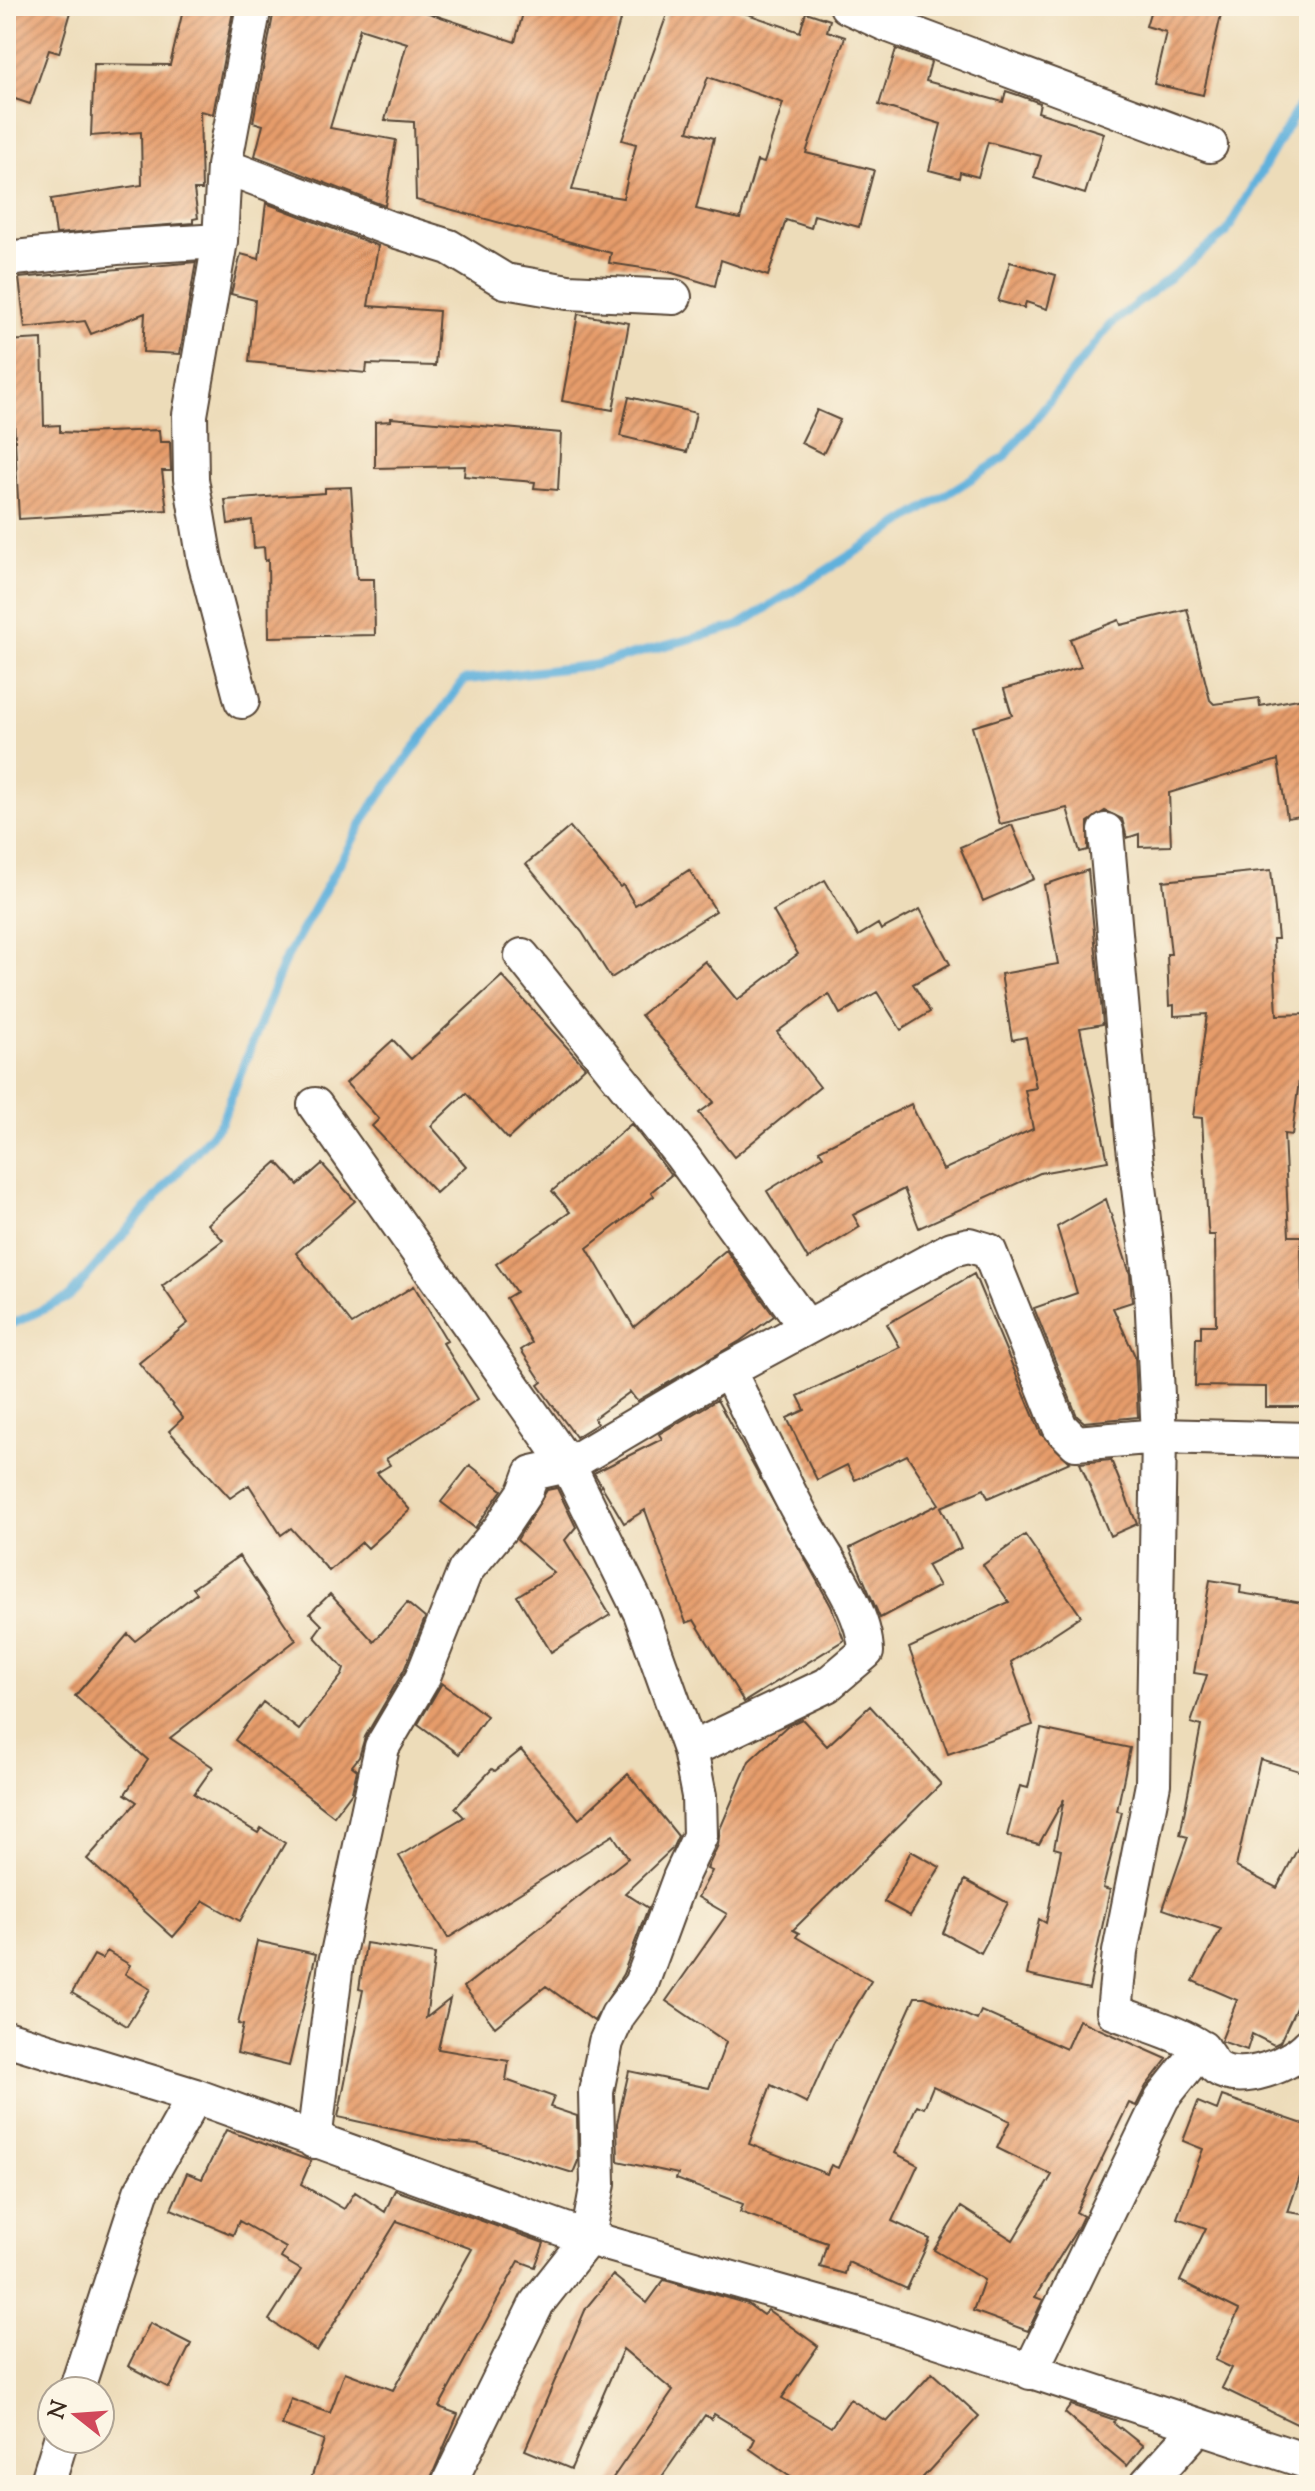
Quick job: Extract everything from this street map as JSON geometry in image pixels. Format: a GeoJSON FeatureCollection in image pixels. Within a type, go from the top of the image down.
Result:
{"type":"FeatureCollection","features":[{"type":"Feature","properties":{"kind":"street"},"geometry":{"type":"LineString","coordinates":[[242,701],[205,561],[191,479],[190,415],[220,241],[224,166],[254,6]]}},
{"type":"Feature","properties":{"kind":"street"},"geometry":{"type":"LineString","coordinates":[[847,6],[884,23],[1210,145]]}},
{"type":"Feature","properties":{"kind":"street"},"geometry":{"type":"LineString","coordinates":[[224,166],[388,228],[449,247],[505,281],[568,292],[674,297]]}},
{"type":"Feature","properties":{"kind":"street"},"geometry":{"type":"LineString","coordinates":[[6,259],[117,247],[220,241]]}},
{"type":"Feature","properties":{"kind":"street"},"geometry":{"type":"LineString","coordinates":[[1106,831],[1133,1138],[1152,1293],[1159,1436],[1153,1784],[1120,1952],[1114,2012],[1202,2048],[1217,2068],[1235,2073],[1256,2072],[1300,2055],[1309,2045]]}},
{"type":"Feature","properties":{"kind":"street"},"geometry":{"type":"LineString","coordinates":[[522,956],[682,1156],[806,1326]]}},
{"type":"Feature","properties":{"kind":"street"},"geometry":{"type":"LineString","coordinates":[[315,1105],[568,1465],[641,1613],[690,1750],[699,1796],[700,1836],[680,1878],[641,1984],[618,2015],[606,2042],[596,2092],[598,2183],[588,2238],[537,2303],[448,2485]]}},
{"type":"Feature","properties":{"kind":"street"},"geometry":{"type":"LineString","coordinates":[[314,2141],[336,1963],[382,1747],[422,1679],[465,1571],[500,1529],[525,1492],[532,1473],[568,1465],[806,1326],[952,1249],[981,1246],[989,1251],[1060,1427],[1076,1443],[1159,1436],[1309,1440]]}},
{"type":"Feature","properties":{"kind":"street"},"geometry":{"type":"LineString","coordinates":[[690,1750],[827,1685],[866,1652],[866,1635],[854,1608],[797,1510],[728,1370]]}},
{"type":"Feature","properties":{"kind":"street"},"geometry":{"type":"LineString","coordinates":[[6,2038],[195,2096],[588,2238],[870,2318],[1309,2462]]}},
{"type":"Feature","properties":{"kind":"street"},"geometry":{"type":"LineString","coordinates":[[1030,2372],[1162,2098],[1202,2048]]}},
{"type":"Feature","properties":{"kind":"street"},"geometry":{"type":"LineString","coordinates":[[81,2375],[141,2192],[195,2096]]}},
{"type":"Feature","properties":{"kind":"street"},"geometry":{"type":"LineString","coordinates":[[1146,2485],[1199,2426]]}},
{"type":"Feature","properties":{"kind":"street"},"geometry":{"type":"LineString","coordinates":[[47,2485],[56,2455]]}},
{"type":"Feature","properties":{"kind":"building"},"geometry":{"type":"Polygon","coordinates":[[[10,6],[52,6],[71,12],[59,53],[49,50],[30,104],[6,96],[6,19],[10,6]]]}},
{"type":"Feature","properties":{"kind":"building"},"geometry":{"type":"Polygon","coordinates":[[[184,6],[234,6],[213,114],[200,111],[202,190],[194,190],[198,218],[193,219],[193,223],[56,234],[51,199],[142,185],[141,132],[91,136],[94,64],[170,65],[184,6]]]}},
{"type":"Feature","properties":{"kind":"building"},"geometry":{"type":"Polygon","coordinates":[[[303,6],[408,6],[515,42],[525,6],[624,6],[572,190],[623,198],[636,144],[622,140],[670,6],[724,6],[800,32],[806,12],[830,20],[827,31],[845,37],[806,153],[874,170],[859,227],[814,215],[811,228],[786,220],[768,276],[721,260],[715,286],[669,272],[609,263],[611,253],[416,200],[414,122],[385,120],[407,43],[360,28],[330,128],[396,140],[385,206],[255,156],[263,125],[253,122],[274,10],[300,16],[303,6]],[[708,77],[688,131],[714,138],[696,209],[740,219],[757,161],[764,163],[783,103],[708,77]]]}},
{"type":"Feature","properties":{"kind":"building"},"geometry":{"type":"Polygon","coordinates":[[[1152,6],[1223,6],[1203,95],[1154,84],[1166,32],[1146,26],[1152,6]]]}},
{"type":"Feature","properties":{"kind":"building"},"geometry":{"type":"Polygon","coordinates":[[[896,49],[931,62],[926,81],[1003,102],[1006,91],[1040,103],[1038,112],[1104,133],[1085,194],[1034,178],[1041,156],[988,142],[978,177],[960,172],[959,178],[929,170],[941,124],[879,105],[896,49]]]}},
{"type":"Feature","properties":{"kind":"building"},"geometry":{"type":"Polygon","coordinates":[[[266,203],[378,246],[368,306],[439,311],[435,366],[367,364],[366,373],[249,362],[255,300],[231,294],[241,254],[259,259],[266,203]]]}},
{"type":"Feature","properties":{"kind":"building"},"geometry":{"type":"Polygon","coordinates":[[[196,262],[180,354],[143,352],[145,313],[91,334],[85,321],[25,328],[19,278],[196,262]]]}},
{"type":"Feature","properties":{"kind":"building"},"geometry":{"type":"Polygon","coordinates":[[[1010,262],[1056,275],[1047,309],[1026,302],[1024,308],[998,301],[1010,262]]]}},
{"type":"Feature","properties":{"kind":"building"},"geometry":{"type":"Polygon","coordinates":[[[578,314],[629,323],[613,410],[562,401],[578,314]]]}},
{"type":"Feature","properties":{"kind":"building"},"geometry":{"type":"Polygon","coordinates":[[[42,339],[44,426],[60,425],[60,432],[81,433],[159,430],[160,442],[170,442],[171,471],[162,471],[167,510],[19,519],[13,401],[6,402],[6,341],[42,339]]]}},
{"type":"Feature","properties":{"kind":"building"},"geometry":{"type":"Polygon","coordinates":[[[629,397],[696,413],[687,452],[620,436],[629,397]]]}},
{"type":"Feature","properties":{"kind":"building"},"geometry":{"type":"Polygon","coordinates":[[[817,410],[840,420],[823,454],[801,443],[817,410]]]}},
{"type":"Feature","properties":{"kind":"building"},"geometry":{"type":"Polygon","coordinates":[[[391,418],[561,433],[558,490],[534,488],[535,482],[464,476],[465,466],[375,468],[375,422],[391,421],[391,418]]]}},
{"type":"Feature","properties":{"kind":"building"},"geometry":{"type":"Polygon","coordinates":[[[351,487],[357,579],[374,579],[375,635],[269,637],[268,560],[265,561],[264,547],[254,548],[252,520],[228,524],[225,500],[325,493],[325,488],[351,487]]]}},
{"type":"Feature","properties":{"kind":"building"},"geometry":{"type":"Polygon","coordinates":[[[1187,609],[1210,700],[1214,704],[1259,698],[1260,706],[1309,697],[1309,815],[1287,818],[1278,760],[1169,793],[1171,846],[1139,847],[1139,834],[1127,838],[1122,819],[1105,811],[1088,822],[1088,850],[1080,852],[1067,808],[1000,824],[972,727],[1012,715],[1004,689],[1081,667],[1070,639],[1119,620],[1121,625],[1187,609]]]}},
{"type":"Feature","properties":{"kind":"building"},"geometry":{"type":"Polygon","coordinates":[[[1012,825],[1034,879],[983,901],[960,847],[1012,825]]]}},
{"type":"Feature","properties":{"kind":"building"},"geometry":{"type":"Polygon","coordinates":[[[570,827],[620,887],[623,885],[635,905],[689,870],[716,911],[611,978],[582,932],[526,864],[570,827]]]}},
{"type":"Feature","properties":{"kind":"building"},"geometry":{"type":"Polygon","coordinates":[[[1088,870],[1103,1024],[1080,1028],[1108,1161],[1040,1173],[919,1228],[904,1189],[853,1215],[860,1227],[808,1259],[767,1191],[823,1156],[819,1150],[911,1104],[943,1170],[1033,1129],[1025,1090],[1036,1088],[1026,1037],[1012,1040],[1001,974],[1058,964],[1044,885],[1088,870]]]}},
{"type":"Feature","properties":{"kind":"building"},"geometry":{"type":"Polygon","coordinates":[[[1271,870],[1278,939],[1273,939],[1277,1015],[1309,1014],[1309,1072],[1300,1073],[1292,1135],[1284,1134],[1289,1236],[1301,1236],[1302,1296],[1309,1296],[1309,1407],[1266,1407],[1266,1387],[1195,1386],[1196,1338],[1201,1338],[1201,1325],[1216,1325],[1215,1235],[1209,1235],[1208,1228],[1202,1118],[1193,1117],[1207,1014],[1174,1016],[1174,1005],[1169,1006],[1167,954],[1171,954],[1163,881],[1271,870]]]}},
{"type":"Feature","properties":{"kind":"building"},"geometry":{"type":"Polygon","coordinates":[[[825,880],[858,936],[878,924],[881,930],[920,909],[950,964],[913,984],[930,1012],[901,1030],[877,992],[840,1014],[829,994],[777,1032],[820,1087],[734,1157],[699,1113],[714,1102],[641,1015],[705,961],[737,1000],[798,954],[773,911],[825,880]]]}},
{"type":"Feature","properties":{"kind":"building"},"geometry":{"type":"Polygon","coordinates":[[[502,976],[585,1067],[508,1139],[466,1093],[431,1126],[466,1166],[436,1193],[372,1126],[379,1119],[346,1083],[393,1040],[411,1059],[502,976]]]}},
{"type":"Feature","properties":{"kind":"building"},"geometry":{"type":"Polygon","coordinates":[[[631,1124],[671,1175],[651,1192],[654,1196],[587,1248],[634,1327],[726,1250],[774,1316],[740,1341],[637,1401],[630,1392],[594,1418],[597,1424],[576,1437],[538,1385],[542,1382],[521,1350],[532,1343],[506,1298],[516,1292],[496,1264],[570,1212],[552,1191],[631,1124]]]}},
{"type":"Feature","properties":{"kind":"building"},"geometry":{"type":"Polygon","coordinates":[[[277,1162],[298,1185],[322,1164],[355,1201],[296,1253],[352,1324],[414,1286],[447,1341],[443,1343],[478,1399],[386,1459],[390,1465],[377,1473],[410,1510],[368,1548],[362,1542],[329,1571],[291,1528],[281,1535],[249,1485],[230,1498],[169,1431],[183,1418],[139,1363],[188,1323],[162,1286],[223,1240],[208,1224],[277,1162]]]}},
{"type":"Feature","properties":{"kind":"building"},"geometry":{"type":"Polygon","coordinates":[[[1106,1199],[1130,1274],[1132,1302],[1113,1308],[1135,1356],[1138,1417],[1084,1422],[1077,1416],[1034,1308],[1077,1293],[1057,1227],[1106,1199]]]}},
{"type":"Feature","properties":{"kind":"building"},"geometry":{"type":"Polygon","coordinates":[[[974,1274],[1041,1434],[1070,1462],[988,1498],[984,1489],[941,1507],[961,1548],[927,1565],[939,1586],[880,1618],[850,1548],[939,1504],[907,1455],[855,1480],[847,1465],[817,1480],[787,1418],[805,1410],[798,1396],[900,1347],[887,1324],[974,1274]]]}},
{"type":"Feature","properties":{"kind":"building"},"geometry":{"type":"Polygon","coordinates":[[[717,1400],[831,1606],[844,1640],[744,1702],[694,1620],[686,1623],[645,1510],[624,1523],[594,1473],[662,1439],[659,1434],[717,1400]]]}},
{"type":"Feature","properties":{"kind":"building"},"geometry":{"type":"Polygon","coordinates":[[[1111,1460],[1137,1524],[1110,1536],[1080,1463],[1111,1460]]]}},
{"type":"Feature","properties":{"kind":"building"},"geometry":{"type":"Polygon","coordinates":[[[470,1465],[502,1490],[475,1528],[441,1502],[470,1465]]]}},
{"type":"Feature","properties":{"kind":"building"},"geometry":{"type":"Polygon","coordinates":[[[557,1488],[576,1527],[565,1540],[610,1615],[551,1652],[517,1596],[554,1573],[517,1540],[547,1490],[557,1488]]]}},
{"type":"Feature","properties":{"kind":"building"},"geometry":{"type":"Polygon","coordinates":[[[1025,1535],[1081,1616],[1011,1662],[1033,1725],[948,1754],[909,1648],[1009,1602],[983,1565],[1025,1535]]]}},
{"type":"Feature","properties":{"kind":"building"},"geometry":{"type":"Polygon","coordinates":[[[239,1556],[296,1640],[170,1738],[213,1767],[194,1794],[258,1833],[261,1828],[285,1843],[240,1921],[204,1901],[173,1937],[87,1859],[137,1802],[125,1794],[148,1760],[75,1696],[128,1634],[135,1641],[197,1593],[193,1588],[239,1556]]]}},
{"type":"Feature","properties":{"kind":"building"},"geometry":{"type":"Polygon","coordinates":[[[1210,1580],[1241,1585],[1240,1593],[1309,1604],[1309,1774],[1260,1759],[1236,1867],[1277,1888],[1309,1827],[1309,1980],[1280,2042],[1274,2045],[1252,2034],[1247,2050],[1221,2041],[1237,2000],[1193,1981],[1221,1929],[1163,1909],[1188,1837],[1180,1835],[1201,1726],[1191,1723],[1207,1675],[1194,1673],[1210,1580]]]}},
{"type":"Feature","properties":{"kind":"building"},"geometry":{"type":"Polygon","coordinates":[[[330,1594],[374,1642],[407,1603],[425,1618],[404,1670],[352,1766],[357,1770],[352,1792],[334,1816],[235,1740],[263,1702],[299,1730],[342,1675],[344,1669],[314,1636],[322,1625],[310,1613],[330,1594]]]}},
{"type":"Feature","properties":{"kind":"building"},"geometry":{"type":"Polygon","coordinates":[[[442,1683],[487,1716],[459,1754],[418,1724],[442,1683]]]}},
{"type":"Feature","properties":{"kind":"building"},"geometry":{"type":"Polygon","coordinates":[[[870,1706],[941,1784],[793,1930],[799,1933],[796,1937],[871,1981],[833,2044],[807,2103],[771,2085],[749,2144],[827,2174],[831,2165],[838,2168],[915,1997],[925,1997],[977,2020],[981,2011],[1066,2049],[1079,2020],[1167,2059],[1146,2086],[1136,2106],[1129,2103],[1076,2212],[1083,2216],[1077,2229],[1035,2297],[1043,2300],[1028,2331],[973,2311],[984,2280],[934,2250],[961,2207],[1013,2240],[1052,2175],[997,2148],[1010,2121],[933,2086],[924,2108],[917,2105],[895,2153],[918,2165],[892,2221],[930,2239],[907,2289],[848,2262],[845,2274],[820,2267],[827,2243],[740,2212],[743,2204],[676,2179],[678,2174],[618,2161],[617,2123],[629,2071],[709,2088],[726,2042],[666,2001],[727,1914],[698,1897],[712,1871],[707,1869],[718,1845],[720,1829],[749,1761],[787,1726],[802,1719],[827,1746],[870,1706]]]}},
{"type":"Feature","properties":{"kind":"building"},"geometry":{"type":"Polygon","coordinates":[[[1041,1729],[1130,1748],[1117,1811],[1122,1812],[1103,1888],[1110,1890],[1089,1989],[1027,1975],[1039,1919],[1046,1923],[1061,1850],[1054,1848],[1064,1799],[1039,1844],[1007,1836],[1020,1786],[1028,1788],[1041,1729]]]}},
{"type":"Feature","properties":{"kind":"building"},"geometry":{"type":"Polygon","coordinates":[[[521,1750],[579,1819],[628,1774],[678,1836],[672,1849],[625,1893],[648,1908],[623,1974],[594,2021],[546,1986],[495,2027],[464,1987],[628,1858],[613,1835],[448,1938],[399,1856],[464,1817],[455,1808],[492,1769],[495,1771],[521,1750]]]}},
{"type":"Feature","properties":{"kind":"building"},"geometry":{"type":"Polygon","coordinates":[[[911,1851],[940,1867],[910,1916],[884,1902],[911,1851]]]}},
{"type":"Feature","properties":{"kind":"building"},"geometry":{"type":"Polygon","coordinates":[[[965,1880],[1008,1903],[981,1953],[943,1933],[965,1880]]]}},
{"type":"Feature","properties":{"kind":"building"},"geometry":{"type":"Polygon","coordinates":[[[257,1941],[316,1954],[289,2066],[237,2053],[243,2025],[238,2024],[257,1941]]]}},
{"type":"Feature","properties":{"kind":"building"},"geometry":{"type":"Polygon","coordinates":[[[366,1943],[435,1954],[426,2018],[450,1999],[438,2049],[509,2061],[506,2080],[554,2097],[550,2107],[577,2116],[578,2161],[573,2173],[479,2144],[445,2141],[338,2117],[363,1990],[359,1989],[366,1943]]]}},
{"type":"Feature","properties":{"kind":"building"},"geometry":{"type":"Polygon","coordinates":[[[107,1951],[130,1965],[125,1974],[150,1989],[127,2026],[72,1993],[94,1955],[102,1959],[107,1951]]]}},
{"type":"Feature","properties":{"kind":"building"},"geometry":{"type":"Polygon","coordinates":[[[1222,2096],[1309,2126],[1309,2150],[1288,2212],[1309,2215],[1309,2430],[1222,2388],[1232,2368],[1215,2360],[1239,2310],[1180,2281],[1206,2228],[1177,2218],[1203,2149],[1183,2141],[1198,2102],[1217,2110],[1222,2096]]]}},
{"type":"Feature","properties":{"kind":"building"},"geometry":{"type":"Polygon","coordinates":[[[226,2130],[311,2161],[301,2184],[344,2209],[355,2192],[385,2212],[395,2190],[544,2243],[535,2267],[519,2261],[439,2407],[458,2414],[428,2485],[309,2485],[324,2440],[282,2425],[291,2399],[330,2413],[345,2372],[393,2390],[472,2249],[397,2221],[317,2351],[269,2320],[301,2270],[281,2258],[286,2248],[239,2221],[233,2235],[171,2209],[187,2173],[202,2179],[226,2130]]]}},
{"type":"Feature","properties":{"kind":"building"},"geometry":{"type":"Polygon","coordinates":[[[613,2275],[647,2303],[664,2280],[748,2304],[763,2315],[768,2310],[818,2346],[782,2398],[831,2427],[850,2399],[887,2422],[932,2373],[979,2416],[916,2485],[802,2485],[750,2449],[755,2439],[714,2414],[711,2419],[705,2415],[656,2485],[608,2485],[673,2391],[623,2349],[571,2469],[525,2450],[586,2308],[613,2275]]]}},
{"type":"Feature","properties":{"kind":"building"},"geometry":{"type":"Polygon","coordinates":[[[150,2323],[191,2344],[169,2388],[128,2366],[150,2323]]]}},
{"type":"Feature","properties":{"kind":"building"},"geometry":{"type":"Polygon","coordinates":[[[1071,2405],[1115,2420],[1113,2422],[1143,2446],[1127,2466],[1065,2413],[1071,2405]]]}},
{"type":"Feature","properties":{"kind":"waterway"},"geometry":{"type":"LineString","coordinates":[[6,1327],[69,1297],[221,1123],[284,962],[369,811],[464,680],[594,665],[738,626],[1004,458],[1110,325],[1226,233],[1309,89]]}}]}
